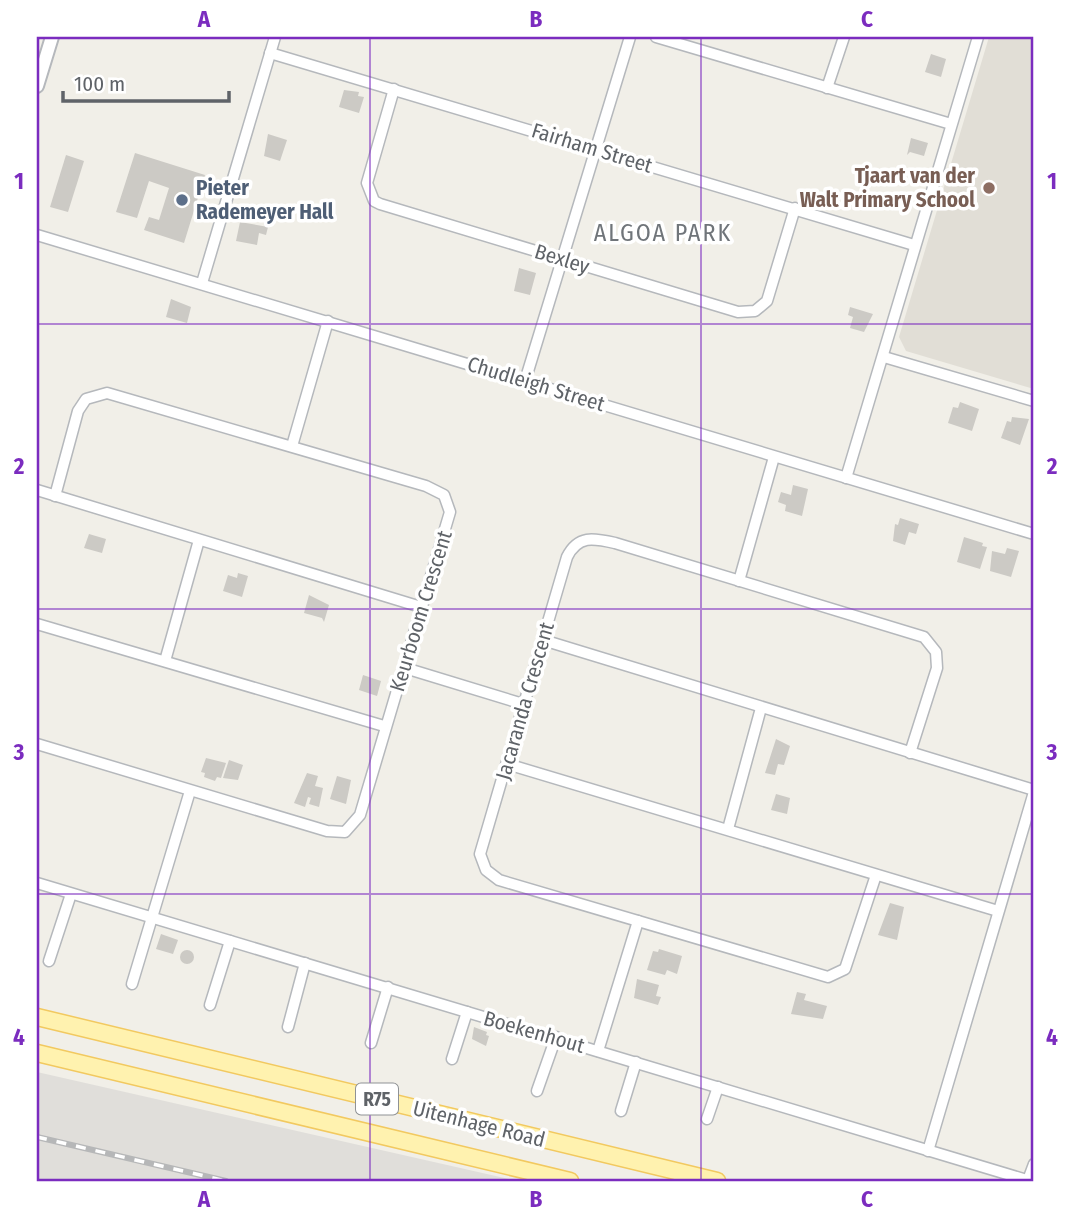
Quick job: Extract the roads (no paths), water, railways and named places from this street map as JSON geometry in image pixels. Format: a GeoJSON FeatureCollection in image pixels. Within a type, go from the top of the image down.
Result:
{"type":"FeatureCollection","features":[{"type":"Feature","properties":{"kind":"main road","name":"Uitenhage Road"},"geometry":{"type":"LineString","coordinates":[[37,1017],[717,1181]]}},
{"type":"Feature","properties":{"kind":"main road","name":"Uitenhage Road"},"geometry":{"type":"LineString","coordinates":[[37,1053],[570,1181]]}},
{"type":"Feature","properties":{"kind":"street"},"geometry":{"type":"LineString","coordinates":[[37,86],[52,37]]}},
{"type":"Feature","properties":{"kind":"street"},"geometry":{"type":"LineString","coordinates":[[202,283],[275,37]]}},
{"type":"Feature","properties":{"kind":"street"},"geometry":{"type":"LineString","coordinates":[[525,381],[630,37]]}},
{"type":"Feature","properties":{"kind":"street"},"geometry":{"type":"LineString","coordinates":[[656,37],[951,124]]}},
{"type":"Feature","properties":{"kind":"street"},"geometry":{"type":"LineString","coordinates":[[827,88],[844,37]]}},
{"type":"Feature","properties":{"kind":"street"},"geometry":{"type":"LineString","coordinates":[[846,478],[978,37]]}},
{"type":"Feature","properties":{"kind":"street","name":"Fairham Street"},"geometry":{"type":"LineString","coordinates":[[270,53],[914,245]]}},
{"type":"Feature","properties":{"kind":"street","name":"Bexley"},"geometry":{"type":"LineString","coordinates":[[394,89],[368,183],[374,201],[738,312],[755,311],[767,302],[795,208]]}},
{"type":"Feature","properties":{"kind":"street","name":"Chudleigh Street"},"geometry":{"type":"LineString","coordinates":[[37,235],[1034,534]]}},
{"type":"Feature","properties":{"kind":"street"},"geometry":{"type":"LineString","coordinates":[[292,446],[328,321]]}},
{"type":"Feature","properties":{"kind":"street"},"geometry":{"type":"LineString","coordinates":[[884,357],[1034,401]]}},
{"type":"Feature","properties":{"kind":"street","name":"Keurboom Crescent"},"geometry":{"type":"LineString","coordinates":[[37,744],[327,831],[345,832],[360,815],[384,726],[405,668],[449,520],[449,505],[444,495],[426,486],[117,395],[99,393],[86,399],[78,411],[55,496]]}},
{"type":"Feature","properties":{"kind":"street"},"geometry":{"type":"LineString","coordinates":[[739,581],[774,457]]}},
{"type":"Feature","properties":{"kind":"street"},"geometry":{"type":"LineString","coordinates":[[37,490],[421,607]]}},
{"type":"Feature","properties":{"kind":"street","name":"Jacaranda Crescent"},"geometry":{"type":"LineString","coordinates":[[876,875],[845,968],[832,977],[499,880],[486,870],[480,854],[567,557],[574,545],[587,538],[615,543],[917,633],[929,641],[936,652],[937,668],[910,753]]}},
{"type":"Feature","properties":{"kind":"street"},"geometry":{"type":"LineString","coordinates":[[165,661],[199,540]]}},
{"type":"Feature","properties":{"kind":"street"},"geometry":{"type":"LineString","coordinates":[[37,624],[384,726]]}},
{"type":"Feature","properties":{"kind":"street"},"geometry":{"type":"LineString","coordinates":[[543,640],[1034,791],[928,1151]]}},
{"type":"Feature","properties":{"kind":"street"},"geometry":{"type":"LineString","coordinates":[[405,668],[523,704]]}},
{"type":"Feature","properties":{"kind":"street"},"geometry":{"type":"LineString","coordinates":[[728,829],[761,708]]}},
{"type":"Feature","properties":{"kind":"street"},"geometry":{"type":"LineString","coordinates":[[507,764],[998,911]]}},
{"type":"Feature","properties":{"kind":"street"},"geometry":{"type":"LineString","coordinates":[[132,984],[190,791]]}},
{"type":"Feature","properties":{"kind":"street","name":"Boekenhout"},"geometry":{"type":"LineString","coordinates":[[37,883],[1029,1181]]}},
{"type":"Feature","properties":{"kind":"street"},"geometry":{"type":"LineString","coordinates":[[49,961],[71,894]]}},
{"type":"Feature","properties":{"kind":"street"},"geometry":{"type":"LineString","coordinates":[[598,1051],[638,921]]}},
{"type":"Feature","properties":{"kind":"street"},"geometry":{"type":"LineString","coordinates":[[210,1005],[230,941]]}},
{"type":"Feature","properties":{"kind":"street"},"geometry":{"type":"LineString","coordinates":[[288,1027],[305,963]]}},
{"type":"Feature","properties":{"kind":"street"},"geometry":{"type":"LineString","coordinates":[[370,1043],[388,987]]}},
{"type":"Feature","properties":{"kind":"street"},"geometry":{"type":"LineString","coordinates":[[452,1059],[467,1012]]}},
{"type":"Feature","properties":{"kind":"street"},"geometry":{"type":"LineString","coordinates":[[537,1091],[556,1037]]}},
{"type":"Feature","properties":{"kind":"street"},"geometry":{"type":"LineString","coordinates":[[621,1111],[636,1062]]}},
{"type":"Feature","properties":{"kind":"street"},"geometry":{"type":"LineString","coordinates":[[707,1119],[718,1087]]}},
{"type":"Feature","properties":{"kind":"street"},"geometry":{"type":"LineString","coordinates":[[1029,1181],[1034,1164]]}},
{"type":"Feature","properties":{"kind":"railway"},"geometry":{"type":"LineString","coordinates":[[37,1137],[226,1181]]}},
{"type":"Feature","properties":{"kind":"place","name":"Tjaart van der Walt Primary School"},"geometry":{"type":"Point","coordinates":[989,188]}},
{"type":"Feature","properties":{"kind":"place","name":"Pieter Rademeyer Hall"},"geometry":{"type":"Point","coordinates":[182,200]}},
{"type":"Feature","properties":{"kind":"district","name":"ALGOA PARK"},"geometry":{"type":"Point","coordinates":[663,233]}}]}
